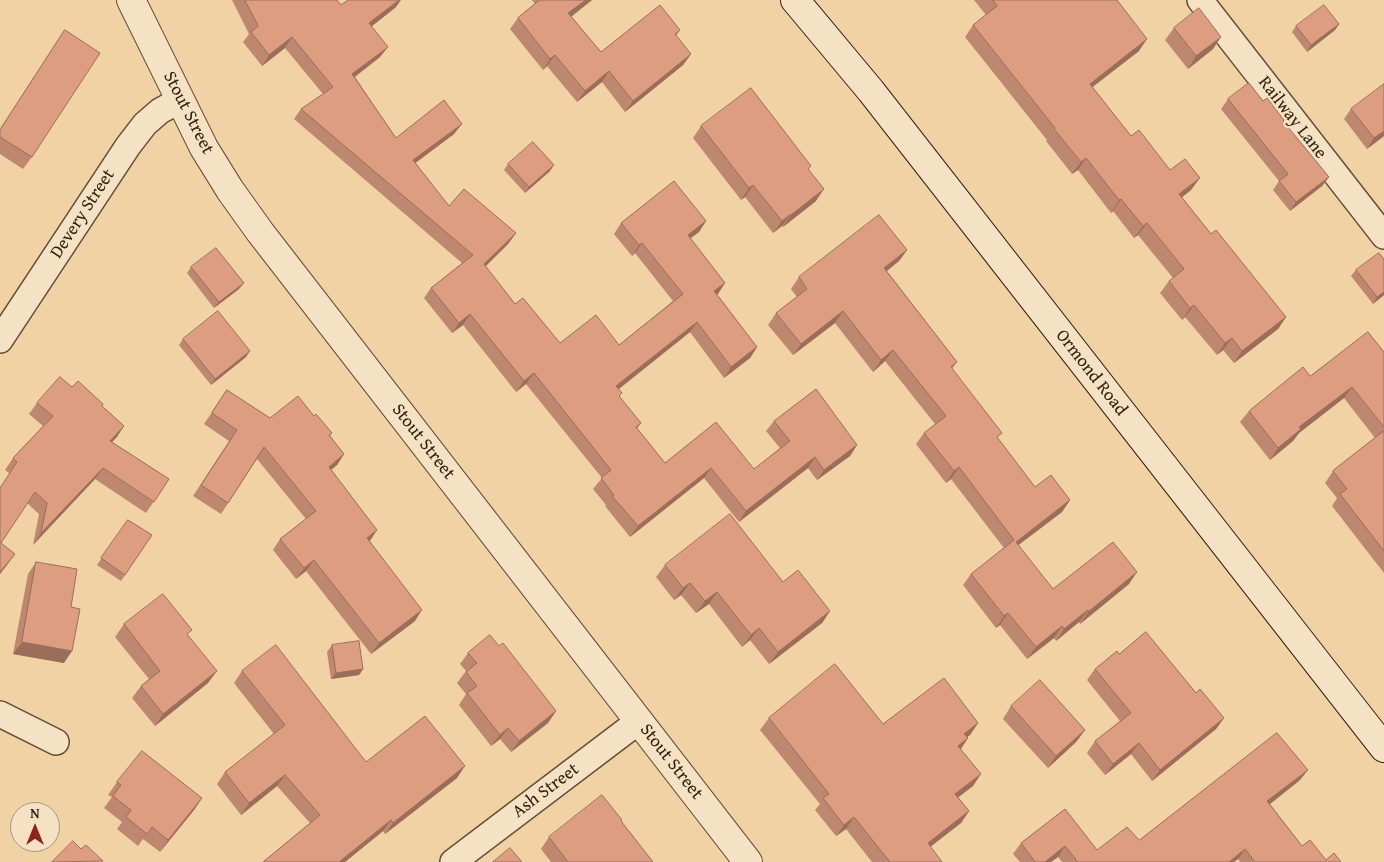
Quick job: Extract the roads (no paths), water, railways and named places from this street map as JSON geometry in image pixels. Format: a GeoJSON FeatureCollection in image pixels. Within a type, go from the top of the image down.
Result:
{"type":"FeatureCollection","features":[{"type":"Feature","properties":{"kind":"street","name":"Stout Street"},"geometry":{"type":"LineString","coordinates":[[131,0],[204,148],[230,190],[260,232],[748,862]]}},
{"type":"Feature","properties":{"kind":"street","name":"Ormond Road"},"geometry":{"type":"LineString","coordinates":[[796,0],[871,91],[1384,748]]}},
{"type":"Feature","properties":{"kind":"street","name":"Railway Lane"},"geometry":{"type":"LineString","coordinates":[[1200,0],[1384,236]]}},
{"type":"Feature","properties":{"kind":"street","name":"Devery Street"},"geometry":{"type":"LineString","coordinates":[[0,340],[144,124],[160,111],[180,100]]}},
{"type":"Feature","properties":{"kind":"street"},"geometry":{"type":"LineString","coordinates":[[0,714],[56,742]]}},
{"type":"Feature","properties":{"kind":"street","name":"Ash Street"},"geometry":{"type":"LineString","coordinates":[[453,862],[639,721]]}}]}
